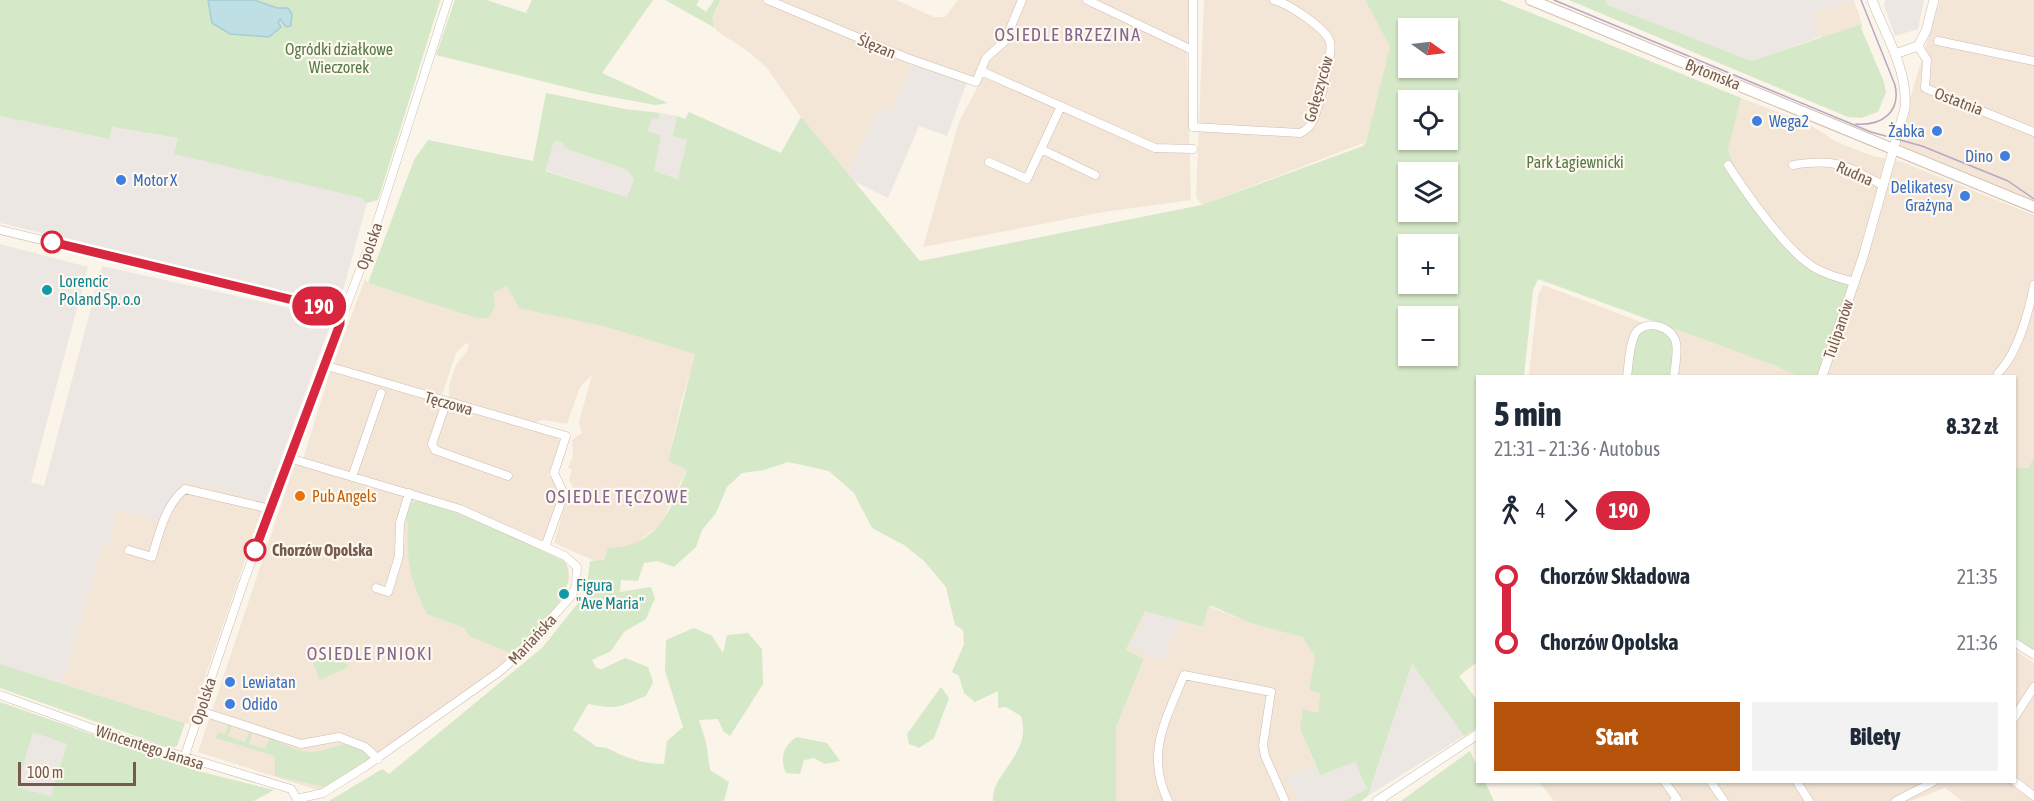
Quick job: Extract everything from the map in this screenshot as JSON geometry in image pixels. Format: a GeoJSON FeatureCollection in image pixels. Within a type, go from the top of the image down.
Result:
{"type":"FeatureCollection","features":[{"type":"Feature","properties":{"kind":"main road","name":"Bytomska"},"geometry":{"type":"LineString","coordinates":[[1531,0],[2034,207]]}},
{"type":"Feature","properties":{"kind":"street","name":"Opolska"},"geometry":{"type":"LineString","coordinates":[[184,758],[270,509],[340,324],[340,314],[346,307],[372,238],[448,0]]}},
{"type":"Feature","properties":{"kind":"street","name":"Ślęzan"},"geometry":{"type":"LineString","coordinates":[[768,0],[898,55],[976,82],[981,71]]}},
{"type":"Feature","properties":{"kind":"street"},"geometry":{"type":"LineString","coordinates":[[1022,0],[1005,41],[986,58],[981,71],[1155,148],[1192,149]]}},
{"type":"Feature","properties":{"kind":"street"},"geometry":{"type":"LineString","coordinates":[[1087,0],[1192,50],[1193,0]]}},
{"type":"Feature","properties":{"kind":"street","name":"Gołęszyców"},"geometry":{"type":"LineString","coordinates":[[1192,50],[1193,127],[1296,133],[1305,130],[1312,123],[1330,55],[1330,42],[1322,30],[1282,2],[1274,0]]}},
{"type":"Feature","properties":{"kind":"street"},"geometry":{"type":"LineString","coordinates":[[1872,0],[1895,54],[1906,95],[1894,151]]}},
{"type":"Feature","properties":{"kind":"street"},"geometry":{"type":"LineString","coordinates":[[1895,54],[1918,46],[1926,31],[1934,0]]}},
{"type":"Feature","properties":{"kind":"street"},"geometry":{"type":"LineString","coordinates":[[1938,41],[2034,61]]}},
{"type":"Feature","properties":{"kind":"street","name":"Ostatnia"},"geometry":{"type":"LineString","coordinates":[[1918,46],[1927,60],[1925,88],[2034,132]]}},
{"type":"Feature","properties":{"kind":"street"},"geometry":{"type":"LineString","coordinates":[[989,162],[1027,179],[1060,106]]}},
{"type":"Feature","properties":{"kind":"street"},"geometry":{"type":"LineString","coordinates":[[1041,149],[1095,175]]}},
{"type":"Feature","properties":{"kind":"street","name":"Tulipanów"},"geometry":{"type":"LineString","coordinates":[[1822,375],[1855,282],[1894,151]]}},
{"type":"Feature","properties":{"kind":"street","name":"Rudna"},"geometry":{"type":"LineString","coordinates":[[1793,165],[1815,161],[1839,163],[1882,185]]}},
{"type":"Feature","properties":{"kind":"street"},"geometry":{"type":"LineString","coordinates":[[1728,165],[1745,191],[1797,253],[1815,268],[1855,282]]}},
{"type":"Feature","properties":{"kind":"street"},"geometry":{"type":"LineString","coordinates":[[0,230],[326,308],[340,314]]}},
{"type":"Feature","properties":{"kind":"street"},"geometry":{"type":"LineString","coordinates":[[1998,373],[2020,335],[2030,310],[2034,285]]}},
{"type":"Feature","properties":{"kind":"street"},"geometry":{"type":"LineString","coordinates":[[1627,375],[1634,336],[1641,328],[1652,326],[1668,331],[1676,342],[1674,375]]}},
{"type":"Feature","properties":{"kind":"street","name":"Tęczowa"},"geometry":{"type":"LineString","coordinates":[[324,365],[446,403],[566,435],[554,473],[564,494],[545,547]]}},
{"type":"Feature","properties":{"kind":"street"},"geometry":{"type":"LineString","coordinates":[[352,477],[381,393]]}},
{"type":"Feature","properties":{"kind":"street"},"geometry":{"type":"LineString","coordinates":[[446,403],[432,444],[435,450],[508,476]]}},
{"type":"Feature","properties":{"kind":"street","name":"Mariańska"},"geometry":{"type":"LineString","coordinates":[[289,458],[460,509],[565,556],[576,567],[576,586],[571,596],[520,654],[499,672],[378,759],[323,793],[297,800]]}},
{"type":"Feature","properties":{"kind":"street"},"geometry":{"type":"LineString","coordinates":[[129,550],[152,557],[165,518],[179,494],[185,489],[270,509]]}},
{"type":"Feature","properties":{"kind":"street"},"geometry":{"type":"LineString","coordinates":[[376,588],[387,592],[399,556],[400,523],[409,494]]}},
{"type":"Feature","properties":{"kind":"street"},"geometry":{"type":"LineString","coordinates":[[2016,643],[2034,656]]}},
{"type":"Feature","properties":{"kind":"street"},"geometry":{"type":"LineString","coordinates":[[1168,801],[1158,774],[1156,756],[1163,727],[1184,675],[1271,692],[1263,745],[1265,756],[1285,801]]}},
{"type":"Feature","properties":{"kind":"street"},"geometry":{"type":"LineString","coordinates":[[2016,715],[2034,687]]}},
{"type":"Feature","properties":{"kind":"street","name":"Wincentego Janasa"},"geometry":{"type":"LineString","coordinates":[[0,695],[99,731],[291,789],[297,800]]}},
{"type":"Feature","properties":{"kind":"street"},"geometry":{"type":"LineString","coordinates":[[200,711],[301,744],[339,737],[365,747],[378,759]]}},
{"type":"Feature","properties":{"kind":"street"},"geometry":{"type":"LineString","coordinates":[[1377,801],[1476,735]]}},
{"type":"Feature","properties":{"kind":"street"},"geometry":{"type":"LineString","coordinates":[[2016,782],[2034,796]]}},
{"type":"Feature","properties":{"kind":"street"},"geometry":{"type":"LineString","coordinates":[[1666,783],[1677,799],[1674,801]]}},
{"type":"Feature","properties":{"kind":"street"},"geometry":{"type":"LineString","coordinates":[[1712,783],[1724,801]]}},
{"type":"Feature","properties":{"kind":"street"},"geometry":{"type":"LineString","coordinates":[[1798,783],[1809,801]]}},
{"type":"Feature","properties":{"kind":"street"},"geometry":{"type":"LineString","coordinates":[[1896,801],[1931,783]]}},
{"type":"Feature","properties":{"kind":"shaded area"},"geometry":{"type":"Polygon","coordinates":[[[720,0],[896,0],[934,17],[945,17],[958,0],[1190,0],[1187,53],[1191,200],[1104,212],[923,247],[959,122],[978,86],[911,64],[890,114],[878,108],[848,175],[801,117],[767,68],[749,52],[717,31],[712,18],[720,0]]]}},
{"type":"Feature","properties":{"kind":"shaded area"},"geometry":{"type":"Polygon","coordinates":[[[1204,0],[1365,0],[1390,47],[1366,142],[1202,205],[1196,197],[1204,0]]]}},
{"type":"Feature","properties":{"kind":"shaded area"},"geometry":{"type":"Polygon","coordinates":[[[1605,0],[1854,0],[1812,14],[1820,37],[1751,61],[1608,5],[1605,0]]]}},
{"type":"Feature","properties":{"kind":"shaded area"},"geometry":{"type":"Polygon","coordinates":[[[1854,0],[1862,24],[1821,39],[1812,14],[1854,0]]]}},
{"type":"Feature","properties":{"kind":"shaded area"},"geometry":{"type":"Polygon","coordinates":[[[1885,0],[1924,0],[1918,29],[1895,36],[1884,5],[1885,0]]]}},
{"type":"Feature","properties":{"kind":"shaded area"},"geometry":{"type":"Polygon","coordinates":[[[1940,0],[2034,0],[2034,207],[1894,151],[1940,0]]]}},
{"type":"Feature","properties":{"kind":"shaded area"},"geometry":{"type":"Polygon","coordinates":[[[911,64],[967,82],[947,136],[919,126],[888,198],[853,181],[848,175],[878,108],[890,113],[911,64]]]}},
{"type":"Feature","properties":{"kind":"shaded area"},"geometry":{"type":"Polygon","coordinates":[[[1741,98],[1807,123],[1837,142],[1873,156],[1902,162],[2034,215],[2034,455],[2028,468],[2016,467],[2016,375],[1822,375],[1812,265],[1745,191],[1728,150],[1741,98]]]}},
{"type":"Feature","properties":{"kind":"shaded area"},"geometry":{"type":"Polygon","coordinates":[[[660,113],[677,116],[673,136],[687,139],[679,179],[653,171],[661,135],[648,131],[652,117],[659,119],[660,113]]]}},
{"type":"Feature","properties":{"kind":"shaded area"},"geometry":{"type":"Polygon","coordinates":[[[0,116],[108,139],[111,127],[178,138],[175,154],[363,198],[367,203],[339,305],[0,223],[0,116]]]}},
{"type":"Feature","properties":{"kind":"shaded area"},"geometry":{"type":"Polygon","coordinates":[[[554,140],[562,142],[565,148],[627,170],[634,179],[627,197],[545,170],[554,140]]]}},
{"type":"Feature","properties":{"kind":"shaded area"},"geometry":{"type":"Polygon","coordinates":[[[0,244],[88,267],[31,482],[44,486],[102,266],[330,317],[332,320],[265,502],[186,480],[171,498],[160,521],[118,509],[109,545],[103,544],[62,684],[0,664],[0,244]]]}},
{"type":"Feature","properties":{"kind":"shaded area"},"geometry":{"type":"Polygon","coordinates":[[[365,279],[368,283],[476,318],[493,293],[507,286],[603,326],[696,354],[682,399],[668,461],[687,469],[661,524],[629,549],[597,562],[554,543],[567,497],[574,489],[569,480],[572,469],[568,468],[573,456],[572,440],[582,433],[579,422],[592,375],[580,387],[567,424],[543,420],[529,424],[449,400],[449,385],[456,365],[468,350],[469,343],[456,353],[443,392],[439,397],[335,365],[334,362],[365,279]]]}},
{"type":"Feature","properties":{"kind":"shaded area"},"geometry":{"type":"Polygon","coordinates":[[[1543,285],[1646,324],[1625,375],[1529,375],[1538,295],[1543,285]]]}},
{"type":"Feature","properties":{"kind":"shaded area"},"geometry":{"type":"Polygon","coordinates":[[[1658,323],[1795,375],[1674,375],[1658,323]]]}},
{"type":"Feature","properties":{"kind":"shaded area"},"geometry":{"type":"Polygon","coordinates":[[[330,372],[558,437],[560,442],[548,475],[556,481],[561,494],[543,541],[466,507],[303,459],[330,372]]]}},
{"type":"Feature","properties":{"kind":"shaded area"},"geometry":{"type":"Polygon","coordinates":[[[295,463],[470,513],[562,559],[568,567],[570,579],[557,606],[516,652],[490,675],[405,739],[320,791],[198,752],[295,463]]]}},
{"type":"Feature","properties":{"kind":"shaded area"},"geometry":{"type":"Polygon","coordinates":[[[186,480],[265,502],[189,724],[62,684],[103,543],[109,544],[118,509],[160,521],[171,498],[186,480]]]}},
{"type":"Feature","properties":{"kind":"shaded area"},"geometry":{"type":"Polygon","coordinates":[[[1208,606],[1250,623],[1302,637],[1315,656],[1309,690],[1320,692],[1318,713],[1300,729],[1315,765],[1288,777],[1299,801],[1116,801],[1116,727],[1144,660],[1126,651],[1145,610],[1202,627],[1208,606]]]}},
{"type":"Feature","properties":{"kind":"shaded area"},"geometry":{"type":"Polygon","coordinates":[[[1147,611],[1180,620],[1162,662],[1129,647],[1147,611]]]}},
{"type":"Feature","properties":{"kind":"shaded area"},"geometry":{"type":"Polygon","coordinates":[[[2016,651],[2034,663],[2034,801],[1962,801],[1945,788],[1911,801],[1554,801],[1540,783],[2016,783],[2016,651]]]}},
{"type":"Feature","properties":{"kind":"shaded area"},"geometry":{"type":"Polygon","coordinates":[[[1412,664],[1464,736],[1368,796],[1371,788],[1412,664]]]}},
{"type":"Feature","properties":{"kind":"shaded area"},"geometry":{"type":"Polygon","coordinates":[[[33,731],[67,744],[51,796],[17,787],[33,731]]]}},
{"type":"Feature","properties":{"kind":"shaded area"},"geometry":{"type":"Polygon","coordinates":[[[1355,761],[1367,789],[1344,801],[1299,801],[1287,776],[1315,765],[1320,775],[1355,761]]]}},
{"type":"Feature","properties":{"kind":"green space","name":"Ogródki działkowe Wieczorek"},"geometry":{"type":"Polygon","coordinates":[[[0,0],[440,1],[378,200],[367,203],[362,198],[174,154],[178,138],[112,127],[109,139],[0,116],[0,0]]]}},
{"type":"Feature","properties":{"kind":"green space"},"geometry":{"type":"Polygon","coordinates":[[[455,0],[487,0],[526,13],[532,0],[653,0],[602,73],[668,103],[655,105],[590,93],[436,55],[455,0]]]}},
{"type":"Feature","properties":{"kind":"green space"},"geometry":{"type":"Polygon","coordinates":[[[665,0],[699,0],[696,5],[706,12],[714,0],[720,0],[712,18],[715,28],[665,0]]]}},
{"type":"Feature","properties":{"kind":"green space","name":"Park Łagiewnicki"},"geometry":{"type":"Polygon","coordinates":[[[1365,0],[1499,0],[1741,98],[1728,150],[1745,191],[1812,265],[1855,282],[1822,375],[1795,375],[1776,366],[1538,279],[1533,290],[1524,375],[1476,375],[1476,663],[1459,676],[1476,699],[1476,729],[1464,736],[1412,664],[1368,796],[1361,801],[1344,801],[1367,789],[1355,762],[1320,775],[1300,729],[1303,709],[1318,713],[1320,693],[1309,690],[1315,656],[1302,637],[1250,623],[1212,606],[1208,607],[1203,627],[1145,611],[1126,650],[1144,659],[1116,727],[1116,801],[993,801],[998,782],[1021,742],[1023,729],[1021,716],[1006,707],[998,708],[998,691],[975,702],[964,693],[959,676],[952,672],[964,644],[963,630],[955,625],[946,587],[924,561],[904,545],[872,528],[854,493],[829,471],[788,462],[764,470],[742,473],[727,487],[716,513],[702,530],[696,547],[674,567],[657,561],[644,563],[638,581],[621,580],[620,592],[651,587],[655,598],[646,619],[624,632],[611,651],[592,660],[596,668],[602,669],[625,658],[648,667],[653,682],[646,696],[623,705],[606,707],[588,704],[573,730],[597,747],[608,748],[639,761],[664,764],[667,741],[683,727],[665,671],[666,640],[694,628],[712,636],[723,653],[727,635],[748,633],[762,649],[763,684],[730,736],[723,731],[718,719],[699,720],[706,742],[710,770],[729,782],[724,801],[329,801],[382,769],[389,774],[542,648],[586,593],[590,561],[604,560],[608,548],[625,546],[650,534],[668,512],[687,470],[668,461],[695,354],[603,326],[519,308],[507,286],[493,293],[495,307],[488,318],[476,318],[368,283],[414,160],[428,140],[533,161],[546,93],[625,109],[660,113],[659,119],[652,118],[648,131],[661,135],[654,171],[678,179],[687,140],[673,136],[677,116],[685,119],[689,112],[781,153],[801,117],[920,261],[1202,205],[1363,146],[1366,142],[1390,47],[1365,0]],[[554,141],[545,171],[627,197],[634,179],[627,170],[565,148],[562,142],[554,141]]]}},
{"type":"Feature","properties":{"kind":"green space"},"geometry":{"type":"Polygon","coordinates":[[[1569,0],[1605,0],[1608,5],[1751,61],[1862,24],[1861,28],[1886,92],[1878,112],[1861,118],[1848,117],[1569,0]]]}},
{"type":"Feature","properties":{"kind":"green space"},"geometry":{"type":"Polygon","coordinates":[[[1651,325],[1673,336],[1674,375],[1627,375],[1634,336],[1651,325]]]}},
{"type":"Feature","properties":{"kind":"green space"},"geometry":{"type":"Polygon","coordinates":[[[2034,456],[2034,655],[2016,643],[2016,467],[2028,468],[2034,456]]]}},
{"type":"Feature","properties":{"kind":"green space"},"geometry":{"type":"Polygon","coordinates":[[[420,500],[474,519],[565,562],[568,574],[567,586],[561,599],[543,624],[514,654],[469,636],[464,628],[427,614],[410,569],[408,522],[404,518],[410,504],[420,500]]]}},
{"type":"Feature","properties":{"kind":"green space"},"geometry":{"type":"Polygon","coordinates":[[[340,650],[348,667],[320,680],[313,663],[340,650]]]}},
{"type":"Feature","properties":{"kind":"green space"},"geometry":{"type":"Polygon","coordinates":[[[0,664],[185,723],[177,746],[170,748],[0,688],[0,664]]]}},
{"type":"Feature","properties":{"kind":"green space"},"geometry":{"type":"Polygon","coordinates":[[[941,687],[949,698],[934,738],[919,748],[909,744],[907,734],[941,687]]]}},
{"type":"Feature","properties":{"kind":"green space"},"geometry":{"type":"Polygon","coordinates":[[[0,702],[194,770],[274,790],[254,801],[0,801],[0,702]],[[33,732],[17,787],[51,796],[67,744],[33,732]]]}},
{"type":"Feature","properties":{"kind":"green space"},"geometry":{"type":"Polygon","coordinates":[[[224,722],[237,726],[232,726],[228,736],[245,742],[249,733],[244,729],[253,732],[249,744],[265,749],[269,740],[265,736],[292,748],[309,752],[348,744],[363,750],[370,757],[369,761],[324,787],[275,776],[275,756],[216,738],[218,732],[225,734],[228,725],[224,722]]]}},
{"type":"Feature","properties":{"kind":"green space"},"geometry":{"type":"Polygon","coordinates":[[[797,737],[827,743],[840,761],[825,764],[814,758],[804,760],[800,774],[786,773],[783,762],[784,752],[797,737]]]}},
{"type":"Feature","properties":{"kind":"green space"},"geometry":{"type":"Polygon","coordinates":[[[1470,751],[1476,764],[1476,783],[1485,783],[1494,801],[1401,801],[1470,751]]]}},
{"type":"Feature","properties":{"kind":"water"},"geometry":{"type":"Polygon","coordinates":[[[208,0],[254,0],[277,8],[288,8],[292,14],[291,26],[286,27],[280,19],[278,22],[281,27],[269,37],[230,34],[212,23],[208,0]]]}},
{"type":"Feature","properties":{"kind":"tram line"},"geometry":{"type":"LineString","coordinates":[[1554,0],[1871,132],[1922,146],[2008,181],[2034,199]]}},
{"type":"Feature","properties":{"kind":"tram line"},"geometry":{"type":"LineString","coordinates":[[1856,124],[1874,123],[1888,115],[1895,103],[1896,95],[1895,85],[1861,0]]}},
{"type":"Feature","properties":{"kind":"bus line","name":"190"},"geometry":{"type":"LineString","coordinates":[[52,242],[336,310],[340,314],[342,319],[316,382],[255,550]]}},
{"type":"Feature","properties":{"kind":"place","name":"Wega2"},"geometry":{"type":"Point","coordinates":[1757,121]}},
{"type":"Feature","properties":{"kind":"place","name":"Żabka"},"geometry":{"type":"Point","coordinates":[1937,131]}},
{"type":"Feature","properties":{"kind":"place","name":"Dino"},"geometry":{"type":"Point","coordinates":[2005,156]}},
{"type":"Feature","properties":{"kind":"place","name":"Motor X"},"geometry":{"type":"Point","coordinates":[121,180]}},
{"type":"Feature","properties":{"kind":"place","name":"Delikatesy Grażyna"},"geometry":{"type":"Point","coordinates":[1965,196]}},
{"type":"Feature","properties":{"kind":"place","name":"Lorencic Poland Sp. o.o"},"geometry":{"type":"Point","coordinates":[47,290]}},
{"type":"Feature","properties":{"kind":"place","name":"Pub Angels"},"geometry":{"type":"Point","coordinates":[300,496]}},
{"type":"Feature","properties":{"kind":"place","name":"Chorzów Opolska"},"geometry":{"type":"Point","coordinates":[255,550]}},
{"type":"Feature","properties":{"kind":"place","name":"Figura \"Ave Maria\""},"geometry":{"type":"Point","coordinates":[564,594]}},
{"type":"Feature","properties":{"kind":"place","name":"Lewiatan"},"geometry":{"type":"Point","coordinates":[230,682]}},
{"type":"Feature","properties":{"kind":"place","name":"Odido"},"geometry":{"type":"Point","coordinates":[230,704]}},
{"type":"Feature","properties":{"kind":"district","name":"OSIEDLE BRZEZINA"},"geometry":{"type":"Point","coordinates":[1068,35]}},
{"type":"Feature","properties":{"kind":"district","name":"OSIEDLE TĘCZOWE"},"geometry":{"type":"Point","coordinates":[617,497]}},
{"type":"Feature","properties":{"kind":"district","name":"OSIEDLE PNIOKI"},"geometry":{"type":"Point","coordinates":[370,654]}}]}
